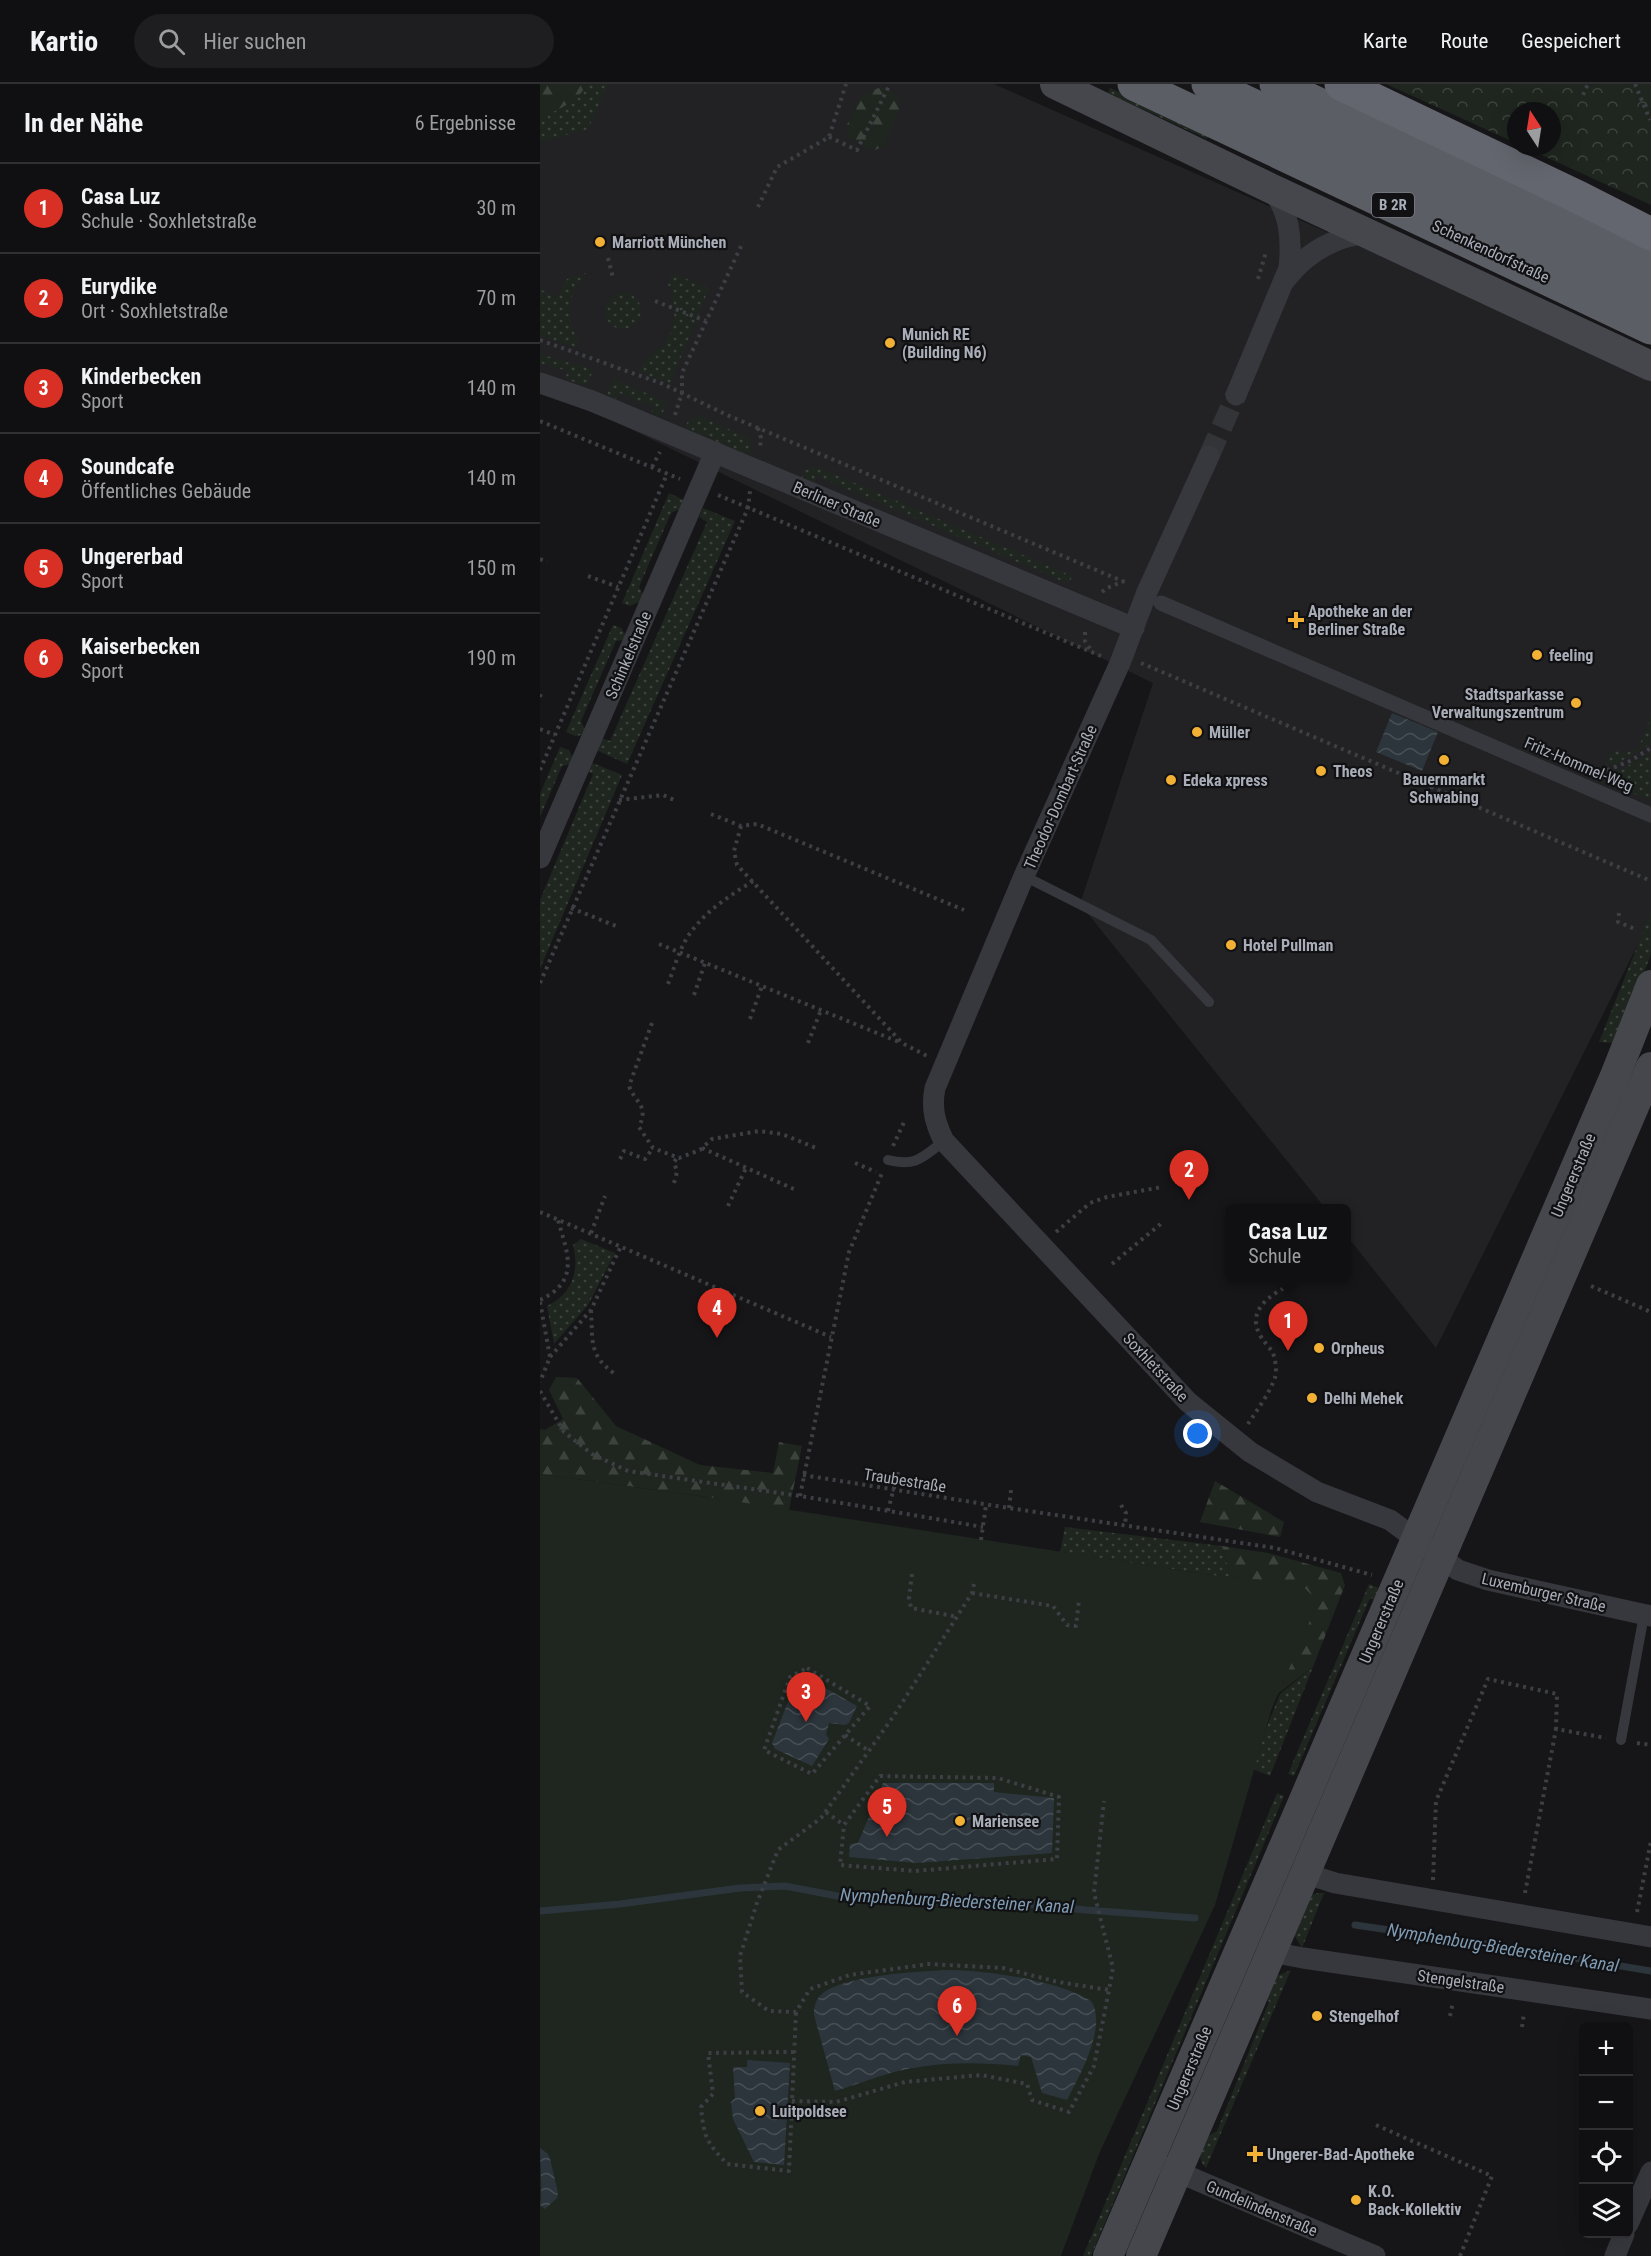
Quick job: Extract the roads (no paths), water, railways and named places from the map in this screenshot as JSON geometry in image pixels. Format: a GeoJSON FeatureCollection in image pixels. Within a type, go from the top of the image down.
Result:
{"type":"FeatureCollection","features":[{"type":"Feature","properties":{"kind":"highway","name":"Schenkendorfstraße"},"geometry":{"type":"LineString","coordinates":[[1134,84],[1651,328]]}},
{"type":"Feature","properties":{"kind":"highway","name":"Schenkendorfstraße"},"geometry":{"type":"LineString","coordinates":[[1208,84],[1651,294]]}},
{"type":"Feature","properties":{"kind":"highway"},"geometry":{"type":"LineString","coordinates":[[1276,84],[1651,260]]}},
{"type":"Feature","properties":{"kind":"highway"},"geometry":{"type":"LineString","coordinates":[[1341,84],[1651,234]]}},
{"type":"Feature","properties":{"kind":"main road"},"geometry":{"type":"LineString","coordinates":[[1055,84],[1270,188],[1651,366]]}},
{"type":"Feature","properties":{"kind":"main road","name":"Ungererstraße"},"geometry":{"type":"LineString","coordinates":[[1108,2256],[1615,1076],[1651,985]]}},
{"type":"Feature","properties":{"kind":"main road","name":"Ungererstraße"},"geometry":{"type":"LineString","coordinates":[[1141,2256],[1651,1067]]}},
{"type":"Feature","properties":{"kind":"street"},"geometry":{"type":"LineString","coordinates":[[1236,395],[1285,281],[1290,255],[1288,224],[1281,203],[1270,188]]}},
{"type":"Feature","properties":{"kind":"street"},"geometry":{"type":"LineString","coordinates":[[1285,281],[1302,261],[1329,243],[1349,236],[1370,234]]}},
{"type":"Feature","properties":{"kind":"street","name":"Berliner Straße"},"geometry":{"type":"LineString","coordinates":[[540,383],[592,401],[1134,628]]}},
{"type":"Feature","properties":{"kind":"street","name":"Schinkelstraße"},"geometry":{"type":"LineString","coordinates":[[540,858],[715,452]]}},
{"type":"Feature","properties":{"kind":"street","name":"Theodor-Dombart-Straße"},"geometry":{"type":"LineString","coordinates":[[944,1141],[934,1113],[935,1088],[1024,876],[1121,659],[1147,592],[1209,456]]}},
{"type":"Feature","properties":{"kind":"street","name":"Fritz-Hommel-Weg"},"geometry":{"type":"LineString","coordinates":[[1161,603],[1651,815]]}},
{"type":"Feature","properties":{"kind":"street","name":"Soxhletstraße"},"geometry":{"type":"LineString","coordinates":[[944,1141],[1188,1402],[1250,1452],[1317,1492],[1390,1520],[1440,1558]]}},
{"type":"Feature","properties":{"kind":"street","name":"Luxemburger Straße"},"geometry":{"type":"LineString","coordinates":[[1440,1558],[1458,1570],[1488,1580],[1647,1616]]}},
{"type":"Feature","properties":{"kind":"street"},"geometry":{"type":"LineString","coordinates":[[1304,1873],[1335,1883],[1642,1935]]}},
{"type":"Feature","properties":{"kind":"street","name":"Stengelstraße"},"geometry":{"type":"LineString","coordinates":[[1271,1952],[1651,2009]]}},
{"type":"Feature","properties":{"kind":"street","name":"Gundelindenstraße"},"geometry":{"type":"LineString","coordinates":[[1149,2159],[1375,2256]]}},
{"type":"Feature","properties":{"kind":"street"},"geometry":{"type":"LineString","coordinates":[[1633,2215],[1651,2172]]}},
{"type":"Feature","properties":{"kind":"street"},"geometry":{"type":"LineString","coordinates":[[1615,2256],[1622,2238]]}},
{"type":"Feature","properties":{"kind":"lane"},"geometry":{"type":"LineString","coordinates":[[1024,876],[1151,940],[1209,1002]]}},
{"type":"Feature","properties":{"kind":"lane"},"geometry":{"type":"LineString","coordinates":[[888,1160],[904,1164],[918,1160],[944,1141]]}},
{"type":"Feature","properties":{"kind":"lane"},"geometry":{"type":"LineString","coordinates":[[1621,1740],[1647,1616]]}},
{"type":"Feature","properties":{"kind":"water"},"geometry":{"type":"Polygon","coordinates":[[[1392,713],[1438,732],[1422,771],[1376,752],[1392,713]]]}},
{"type":"Feature","properties":{"kind":"water"},"geometry":{"type":"Polygon","coordinates":[[[806,1677],[857,1706],[849,1723],[845,1725],[829,1723],[826,1734],[829,1739],[812,1766],[775,1749],[772,1743],[796,1681],[806,1677]]]}},
{"type":"Feature","properties":{"kind":"water","name":"Mariensee"},"geometry":{"type":"Polygon","coordinates":[[[883,1783],[994,1783],[994,1792],[1054,1798],[1052,1853],[917,1863],[849,1857],[850,1844],[858,1843],[883,1783]]]}},
{"type":"Feature","properties":{"kind":"water"},"geometry":{"type":"Polygon","coordinates":[[[952,1970],[1024,1978],[1061,1988],[1091,2001],[1096,2023],[1094,2037],[1084,2065],[1067,2100],[1042,2093],[1031,2057],[1021,2055],[1018,2066],[962,2063],[935,2065],[907,2069],[835,2091],[814,2015],[815,2004],[820,1996],[847,1982],[865,1978],[952,1970]]]}},
{"type":"Feature","properties":{"kind":"water","name":"Luitpoldsee"},"geometry":{"type":"Polygon","coordinates":[[[747,2060],[790,2063],[784,2165],[754,2162],[733,2119],[731,2102],[735,2098],[733,2067],[747,2067],[747,2060]]]}},
{"type":"Feature","properties":{"kind":"water"},"geometry":{"type":"Polygon","coordinates":[[[540,2148],[548,2154],[550,2159],[558,2193],[557,2198],[545,2209],[540,2205],[540,2148]]]}},
{"type":"Feature","properties":{"kind":"waterway","name":"Nymphenburg-Biedersteiner Kanal"},"geometry":{"type":"LineString","coordinates":[[540,1911],[620,1904],[740,1888],[785,1886],[853,1899],[894,1901],[975,1899],[1195,1918]]}},
{"type":"Feature","properties":{"kind":"waterway","name":"Nymphenburg-Biedersteiner Kanal"},"geometry":{"type":"LineString","coordinates":[[1355,1925],[1651,1971]]}},
{"type":"Feature","properties":{"kind":"tunnel"},"geometry":{"type":"LineString","coordinates":[[1209,456],[1236,395]]}},
{"type":"Feature","properties":{"kind":"place","name":"Marriott München"},"geometry":{"type":"Point","coordinates":[600,242]}},
{"type":"Feature","properties":{"kind":"place","name":"Munich RE (Building N6)"},"geometry":{"type":"Point","coordinates":[890,343]}},
{"type":"Feature","properties":{"kind":"place","name":"Apotheke an der Berliner Straße"},"geometry":{"type":"Point","coordinates":[1296,620]}},
{"type":"Feature","properties":{"kind":"place","name":"feeling"},"geometry":{"type":"Point","coordinates":[1537,655]}},
{"type":"Feature","properties":{"kind":"place","name":"Stadtsparkasse Verwaltungszentrum"},"geometry":{"type":"Point","coordinates":[1576,703]}},
{"type":"Feature","properties":{"kind":"place","name":"Müller"},"geometry":{"type":"Point","coordinates":[1197,732]}},
{"type":"Feature","properties":{"kind":"place","name":"Bauernmarkt Schwabing"},"geometry":{"type":"Point","coordinates":[1444,760]}},
{"type":"Feature","properties":{"kind":"place","name":"Theos"},"geometry":{"type":"Point","coordinates":[1321,771]}},
{"type":"Feature","properties":{"kind":"place","name":"Edeka xpress"},"geometry":{"type":"Point","coordinates":[1171,780]}},
{"type":"Feature","properties":{"kind":"place","name":"Hotel Pullman"},"geometry":{"type":"Point","coordinates":[1231,945]}},
{"type":"Feature","properties":{"kind":"place","name":"Eurydike"},"geometry":{"type":"Point","coordinates":[1189,1200]}},
{"type":"Feature","properties":{"kind":"place","name":"Soundcafe"},"geometry":{"type":"Point","coordinates":[717,1338]}},
{"type":"Feature","properties":{"kind":"place","name":"Orpheus"},"geometry":{"type":"Point","coordinates":[1319,1348]}},
{"type":"Feature","properties":{"kind":"place","name":"Casa Luz"},"geometry":{"type":"Point","coordinates":[1288,1351]}},
{"type":"Feature","properties":{"kind":"place","name":"Delhi Mehek"},"geometry":{"type":"Point","coordinates":[1312,1398]}},
{"type":"Feature","properties":{"kind":"place","name":"Kinderbecken"},"geometry":{"type":"Point","coordinates":[806,1722]}},
{"type":"Feature","properties":{"kind":"place","name":"Mariensee"},"geometry":{"type":"Point","coordinates":[960,1821]}},
{"type":"Feature","properties":{"kind":"place","name":"Ungererbad"},"geometry":{"type":"Point","coordinates":[887,1837]}},
{"type":"Feature","properties":{"kind":"place","name":"Stengelhof"},"geometry":{"type":"Point","coordinates":[1317,2016]}},
{"type":"Feature","properties":{"kind":"place","name":"Kaiserbecken"},"geometry":{"type":"Point","coordinates":[957,2036]}},
{"type":"Feature","properties":{"kind":"place","name":"Luitpoldsee"},"geometry":{"type":"Point","coordinates":[760,2111]}},
{"type":"Feature","properties":{"kind":"place","name":"Ungerer-Bad-Apotheke"},"geometry":{"type":"Point","coordinates":[1255,2154]}},
{"type":"Feature","properties":{"kind":"place","name":"K.O. Back-Kollektiv"},"geometry":{"type":"Point","coordinates":[1356,2200]}}]}
